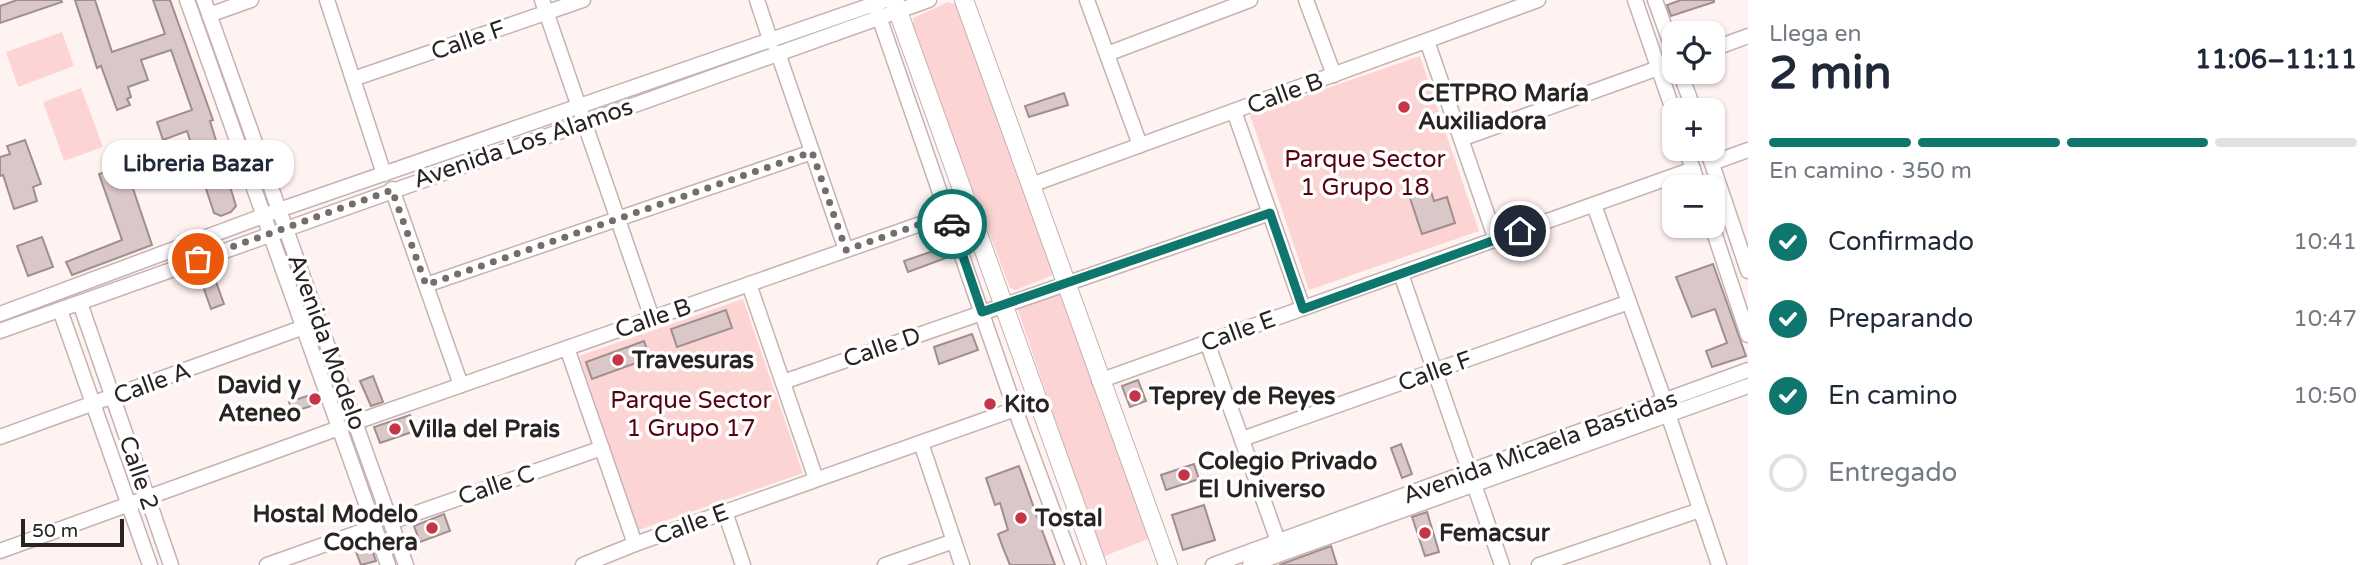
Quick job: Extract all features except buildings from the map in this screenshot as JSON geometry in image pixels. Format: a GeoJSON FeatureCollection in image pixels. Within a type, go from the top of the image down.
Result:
{"type":"FeatureCollection","features":[{"type":"Feature","properties":{"kind":"main road"},"geometry":{"type":"LineString","coordinates":[[964,0],[1067,283],[1099,381],[1168,565]]}},
{"type":"Feature","properties":{"kind":"main road"},"geometry":{"type":"LineString","coordinates":[[884,5],[1004,305],[1097,565]]}},
{"type":"Feature","properties":{"kind":"street","name":"Avenida Modelo"},"geometry":{"type":"LineString","coordinates":[[187,0],[387,565]]}},
{"type":"Feature","properties":{"kind":"street","name":"Avenida Modelo"},"geometry":{"type":"LineString","coordinates":[[204,0],[406,565]]}},
{"type":"Feature","properties":{"kind":"street"},"geometry":{"type":"LineString","coordinates":[[209,15],[251,0]]}},
{"type":"Feature","properties":{"kind":"street"},"geometry":{"type":"LineString","coordinates":[[327,0],[384,174]]}},
{"type":"Feature","properties":{"kind":"street","name":"Calle F"},"geometry":{"type":"LineString","coordinates":[[353,79],[544,6],[583,0]]}},
{"type":"Feature","properties":{"kind":"street"},"geometry":{"type":"LineString","coordinates":[[757,0],[846,250]]}},
{"type":"Feature","properties":{"kind":"street","name":"Avenida Los Alamos"},"geometry":{"type":"LineString","coordinates":[[0,331],[392,190],[582,115],[775,48],[884,5],[929,0]]}},
{"type":"Feature","properties":{"kind":"street"},"geometry":{"type":"LineString","coordinates":[[1087,0],[1140,145]]}},
{"type":"Feature","properties":{"kind":"street"},"geometry":{"type":"LineString","coordinates":[[1107,54],[1250,0]]}},
{"type":"Feature","properties":{"kind":"street"},"geometry":{"type":"LineString","coordinates":[[1306,0],[1334,75]]}},
{"type":"Feature","properties":{"kind":"street"},"geometry":{"type":"LineString","coordinates":[[1635,0],[1669,98]]}},
{"type":"Feature","properties":{"kind":"street"},"geometry":{"type":"LineString","coordinates":[[1655,0],[1663,21]]}},
{"type":"Feature","properties":{"kind":"street","name":"Calle B"},"geometry":{"type":"LineString","coordinates":[[1031,186],[1530,1]]}},
{"type":"Feature","properties":{"kind":"street"},"geometry":{"type":"LineString","coordinates":[[884,5],[982,312],[1073,565]]}},
{"type":"Feature","properties":{"kind":"street"},"geometry":{"type":"LineString","coordinates":[[544,6],[652,318]]}},
{"type":"Feature","properties":{"kind":"street"},"geometry":{"type":"LineString","coordinates":[[1725,45],[1748,37]]}},
{"type":"Feature","properties":{"kind":"street"},"geometry":{"type":"LineString","coordinates":[[1427,41],[1496,240]]}},
{"type":"Feature","properties":{"kind":"street"},"geometry":{"type":"LineString","coordinates":[[1461,139],[1662,67]]}},
{"type":"Feature","properties":{"kind":"street"},"geometry":{"type":"LineString","coordinates":[[1234,111],[1303,309]]}},
{"type":"Feature","properties":{"kind":"street","name":"Avenida Los Alamos"},"geometry":{"type":"LineString","coordinates":[[0,314],[279,210],[384,174],[582,115]]}},
{"type":"Feature","properties":{"kind":"street"},"geometry":{"type":"LineString","coordinates":[[1725,154],[1748,150]]}},
{"type":"Feature","properties":{"kind":"street"},"geometry":{"type":"LineString","coordinates":[[426,285],[812,152]]}},
{"type":"Feature","properties":{"kind":"street"},"geometry":{"type":"LineString","coordinates":[[1690,161],[1695,175]]}},
{"type":"Feature","properties":{"kind":"street"},"geometry":{"type":"LineString","coordinates":[[1712,161],[1748,271]]}},
{"type":"Feature","properties":{"kind":"street","name":"Calle E"},"geometry":{"type":"LineString","coordinates":[[1099,381],[1693,169]]}},
{"type":"Feature","properties":{"kind":"street"},"geometry":{"type":"LineString","coordinates":[[392,190],[461,384]]}},
{"type":"Feature","properties":{"kind":"street"},"geometry":{"type":"LineString","coordinates":[[1594,205],[1719,565]]}},
{"type":"Feature","properties":{"kind":"street"},"geometry":{"type":"LineString","coordinates":[[1067,283],[1270,213]]}},
{"type":"Feature","properties":{"kind":"street","name":"Calle B"},"geometry":{"type":"LineString","coordinates":[[356,422],[949,214]]}},
{"type":"Feature","properties":{"kind":"street"},"geometry":{"type":"LineString","coordinates":[[1716,238],[1748,335]]}},
{"type":"Feature","properties":{"kind":"street"},"geometry":{"type":"LineString","coordinates":[[1401,274],[1502,565]]}},
{"type":"Feature","properties":{"kind":"street","name":"Calle D"},"geometry":{"type":"LineString","coordinates":[[783,382],[1067,283]]}},
{"type":"Feature","properties":{"kind":"street"},"geometry":{"type":"LineString","coordinates":[[749,284],[816,480]]}},
{"type":"Feature","properties":{"kind":"street","name":"Calle F"},"geometry":{"type":"LineString","coordinates":[[1242,439],[1629,302]]}},
{"type":"Feature","properties":{"kind":"street","name":"Calle 2"},"geometry":{"type":"LineString","coordinates":[[80,303],[171,565]]}},
{"type":"Feature","properties":{"kind":"street","name":"Calle 2"},"geometry":{"type":"LineString","coordinates":[[60,310],[150,565]]}},
{"type":"Feature","properties":{"kind":"street","name":"Calle A"},"geometry":{"type":"LineString","coordinates":[[0,437],[303,327]]}},
{"type":"Feature","properties":{"kind":"street"},"geometry":{"type":"LineString","coordinates":[[1207,342],[1283,553]]}},
{"type":"Feature","properties":{"kind":"street"},"geometry":{"type":"LineString","coordinates":[[567,348],[635,544]]}},
{"type":"Feature","properties":{"kind":"street","name":"Avenida Micaela Bastidas"},"geometry":{"type":"LineString","coordinates":[[1666,408],[1748,370]]}},
{"type":"Feature","properties":{"kind":"street","name":"Avenida Micaela Bastidas"},"geometry":{"type":"LineString","coordinates":[[1250,565],[1472,478],[1666,408],[1748,386]]}},
{"type":"Feature","properties":{"kind":"street","name":"Calle E"},"geometry":{"type":"LineString","coordinates":[[583,565],[635,544],[1038,401]]}},
{"type":"Feature","properties":{"kind":"street"},"geometry":{"type":"LineString","coordinates":[[0,551],[339,428]]}},
{"type":"Feature","properties":{"kind":"street"},"geometry":{"type":"LineString","coordinates":[[920,443],[962,565]]}},
{"type":"Feature","properties":{"kind":"street","name":"Calle C"},"geometry":{"type":"LineString","coordinates":[[391,522],[602,448]]}},
{"type":"Feature","properties":{"kind":"street"},"geometry":{"type":"LineString","coordinates":[[1539,565],[1700,510]]}},
{"type":"Feature","properties":{"kind":"street"},"geometry":{"type":"LineString","coordinates":[[725,512],[743,565]]}},
{"type":"Feature","properties":{"kind":"street"},"geometry":{"type":"LineString","coordinates":[[267,565],[374,527]]}},
{"type":"Feature","properties":{"kind":"street"},"geometry":{"type":"LineString","coordinates":[[885,565],[954,541]]}},
{"type":"Feature","properties":{"kind":"street","name":"Avenida Micaela Bastidas"},"geometry":{"type":"LineString","coordinates":[[1213,565],[1283,553]]}},
{"type":"Feature","properties":{"kind":"green space"},"geometry":{"type":"Polygon","coordinates":[[[948,2],[958,5],[1055,274],[1016,290],[1010,288],[913,31],[913,18],[948,2]]]}},
{"type":"Feature","properties":{"kind":"green space"},"geometry":{"type":"Polygon","coordinates":[[[62,32],[74,66],[18,87],[6,52],[62,32]]]}},
{"type":"Feature","properties":{"kind":"green space","name":"Parque Sector 1 Grupo 18"},"geometry":{"type":"Polygon","coordinates":[[[1420,56],[1479,231],[1309,290],[1250,115],[1420,56]]]}},
{"type":"Feature","properties":{"kind":"green space"},"geometry":{"type":"Polygon","coordinates":[[[81,88],[103,147],[64,161],[43,102],[81,88]]]}},
{"type":"Feature","properties":{"kind":"green space"},"geometry":{"type":"Polygon","coordinates":[[[1062,292],[1151,538],[1102,557],[1018,310],[1021,305],[1062,292]]]}},
{"type":"Feature","properties":{"kind":"green space","name":"Parque Sector 1 Grupo 17"},"geometry":{"type":"Polygon","coordinates":[[[743,299],[803,473],[639,530],[579,356],[743,299]]]}},
{"type":"Feature","properties":{"kind":"way so far"},"geometry":{"type":"LineString","coordinates":[[198,259],[392,190],[426,285],[812,152],[846,250],[949,214],[952,224]]}},
{"type":"Feature","properties":{"kind":"place","name":"CETPRO María Auxiliadora"},"geometry":{"type":"Point","coordinates":[1404,107]}},
{"type":"Feature","properties":{"kind":"place","name":"Libreria Bazar"},"geometry":{"type":"Point","coordinates":[198,259]}},
{"type":"Feature","properties":{"kind":"place","name":"Travesuras"},"geometry":{"type":"Point","coordinates":[618,360]}},
{"type":"Feature","properties":{"kind":"place","name":"Teprey de Reyes"},"geometry":{"type":"Point","coordinates":[1135,396]}},
{"type":"Feature","properties":{"kind":"place","name":"David y Ateneo"},"geometry":{"type":"Point","coordinates":[315,399]}},
{"type":"Feature","properties":{"kind":"place","name":"Kito"},"geometry":{"type":"Point","coordinates":[990,404]}},
{"type":"Feature","properties":{"kind":"place","name":"Villa del Prais"},"geometry":{"type":"Point","coordinates":[395,429]}},
{"type":"Feature","properties":{"kind":"place","name":"Colegio Privado El Universo"},"geometry":{"type":"Point","coordinates":[1184,475]}},
{"type":"Feature","properties":{"kind":"place","name":"Tostal"},"geometry":{"type":"Point","coordinates":[1021,518]}},
{"type":"Feature","properties":{"kind":"place","name":"Hostal Modelo Cochera"},"geometry":{"type":"Point","coordinates":[432,528]}},
{"type":"Feature","properties":{"kind":"place","name":"Femacsur"},"geometry":{"type":"Point","coordinates":[1425,533]}},
{"type":"Feature","properties":{"kind":"route"},"geometry":{"type":"LineString","coordinates":[[952,224],[982,312],[1270,213],[1303,309],[1520,231]]}}]}
